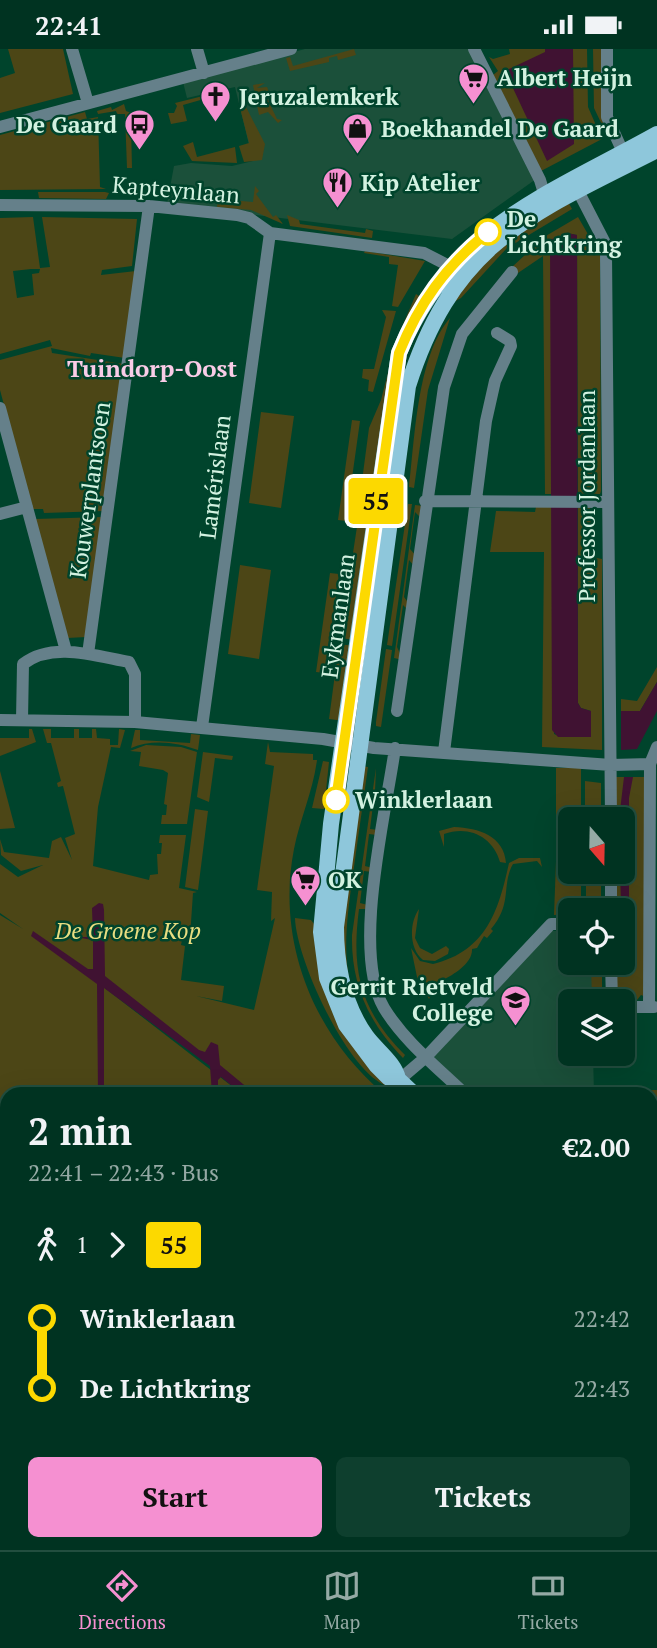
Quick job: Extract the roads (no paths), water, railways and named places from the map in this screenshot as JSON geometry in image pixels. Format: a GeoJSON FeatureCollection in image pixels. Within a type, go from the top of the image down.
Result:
{"type":"FeatureCollection","features":[{"type":"Feature","properties":{"kind":"main road","name":"Eykmanlaan"},"geometry":{"type":"LineString","coordinates":[[406,1087],[356,1019],[342,983],[336,951],[351,744],[408,386],[422,343],[457,270],[495,226],[544,194],[575,185],[626,158],[657,134]]}},
{"type":"Feature","properties":{"kind":"main road","name":"Eykmanlaan"},"geometry":{"type":"LineString","coordinates":[[626,158],[657,150]]}},
{"type":"Feature","properties":{"kind":"street"},"geometry":{"type":"LineString","coordinates":[[72,49],[88,103]]}},
{"type":"Feature","properties":{"kind":"street"},"geometry":{"type":"LineString","coordinates":[[197,49],[204,73]]}},
{"type":"Feature","properties":{"kind":"street"},"geometry":{"type":"LineString","coordinates":[[0,127],[204,73],[267,52],[291,49]]}},
{"type":"Feature","properties":{"kind":"street"},"geometry":{"type":"LineString","coordinates":[[474,49],[544,194]]}},
{"type":"Feature","properties":{"kind":"street"},"geometry":{"type":"LineString","coordinates":[[607,49],[607,117],[626,158]]}},
{"type":"Feature","properties":{"kind":"street","name":"Professor Jordanlaan"},"geometry":{"type":"LineString","coordinates":[[575,185],[605,243],[606,254],[611,807]]}},
{"type":"Feature","properties":{"kind":"street","name":"Kapteynlaan"},"geometry":{"type":"LineString","coordinates":[[0,205],[149,206],[237,215],[249,218],[270,233],[424,253],[457,270]]}},
{"type":"Feature","properties":{"kind":"street","name":"Kouwerplantsoen"},"geometry":{"type":"LineString","coordinates":[[88,654],[149,206]]}},
{"type":"Feature","properties":{"kind":"street","name":"Lamérislaan"},"geometry":{"type":"LineString","coordinates":[[202,727],[270,233]]}},
{"type":"Feature","properties":{"kind":"street"},"geometry":{"type":"LineString","coordinates":[[397,711],[443,387],[453,358],[472,319],[512,272]]}},
{"type":"Feature","properties":{"kind":"street"},"geometry":{"type":"LineString","coordinates":[[444,752],[478,502],[486,421],[495,381],[511,346],[510,341],[497,333]]}},
{"type":"Feature","properties":{"kind":"street","name":"Kouwerplantsoen"},"geometry":{"type":"LineString","coordinates":[[0,408],[66,651]]}},
{"type":"Feature","properties":{"kind":"street"},"geometry":{"type":"LineString","coordinates":[[425,501],[608,502]]}},
{"type":"Feature","properties":{"kind":"street"},"geometry":{"type":"LineString","coordinates":[[0,514],[27,507]]}},
{"type":"Feature","properties":{"kind":"street"},"geometry":{"type":"LineString","coordinates":[[22,720],[23,664],[30,659],[66,651],[129,661],[134,667],[135,722]]}},
{"type":"Feature","properties":{"kind":"street"},"geometry":{"type":"LineString","coordinates":[[0,720],[135,722],[444,752],[611,765],[650,764]]}},
{"type":"Feature","properties":{"kind":"street"},"geometry":{"type":"LineString","coordinates":[[635,1007],[653,1007],[650,764],[657,747]]}},
{"type":"Feature","properties":{"kind":"street"},"geometry":{"type":"LineString","coordinates":[[395,748],[373,895],[369,963],[376,992],[401,1032],[458,1087]]}},
{"type":"Feature","properties":{"kind":"street"},"geometry":{"type":"LineString","coordinates":[[399,1080],[426,1056],[551,924],[558,924]]}},
{"type":"Feature","properties":{"kind":"place","name":"Albert Heijn"},"geometry":{"type":"Point","coordinates":[474,105]}},
{"type":"Feature","properties":{"kind":"place","name":"Jeruzalemkerk"},"geometry":{"type":"Point","coordinates":[216,124]}},
{"type":"Feature","properties":{"kind":"place","name":"De Gaard"},"geometry":{"type":"Point","coordinates":[140,152]}},
{"type":"Feature","properties":{"kind":"place","name":"Boekhandel De Gaard"},"geometry":{"type":"Point","coordinates":[358,156]}},
{"type":"Feature","properties":{"kind":"place","name":"Kip Atelier"},"geometry":{"type":"Point","coordinates":[338,210]}},
{"type":"Feature","properties":{"kind":"place","name":"De Lichtkring"},"geometry":{"type":"Point","coordinates":[488,232]}},
{"type":"Feature","properties":{"kind":"place","name":"Winklerlaan"},"geometry":{"type":"Point","coordinates":[336,800]}},
{"type":"Feature","properties":{"kind":"place","name":"OK"},"geometry":{"type":"Point","coordinates":[305,907]}},
{"type":"Feature","properties":{"kind":"place","name":"Gerrit Rietveld College"},"geometry":{"type":"Point","coordinates":[516,1027]}},
{"type":"Feature","properties":{"kind":"district","name":"Tuindorp-Oost"},"geometry":{"type":"Point","coordinates":[152,369]}},
{"type":"Feature","properties":{"kind":"park label","name":"De Groene Kop"},"geometry":{"type":"Point","coordinates":[128,931]}}]}
